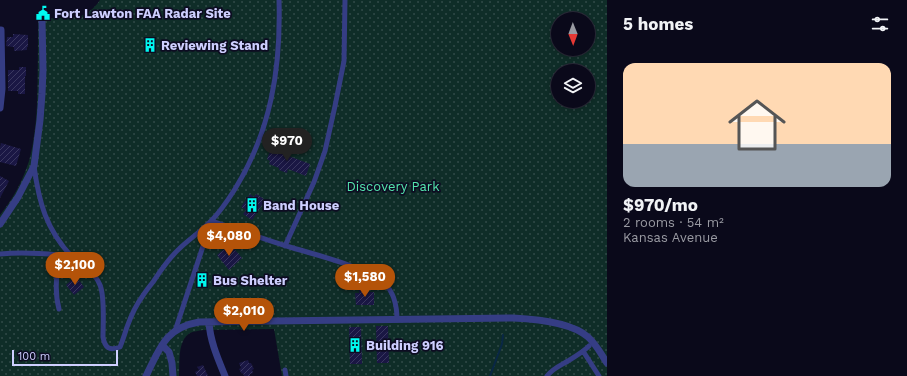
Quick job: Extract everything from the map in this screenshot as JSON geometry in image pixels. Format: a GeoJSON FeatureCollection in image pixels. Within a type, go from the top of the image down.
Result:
{"type":"FeatureCollection","features":[{"type":"Feature","properties":{"kind":"street"},"geometry":{"type":"LineString","coordinates":[[42,19],[42,94],[34,166],[38,191],[44,213],[54,234],[62,246],[72,257],[92,271],[101,285],[103,296],[104,340],[106,346],[114,349],[120,346],[141,297],[162,267],[179,249],[212,221],[229,198],[245,172],[268,115],[272,96],[278,48],[280,17],[279,0]]}},
{"type":"Feature","properties":{"kind":"street"},"geometry":{"type":"LineString","coordinates":[[285,246],[314,182],[325,151],[344,61],[345,0]]}},
{"type":"Feature","properties":{"kind":"street"},"geometry":{"type":"LineString","coordinates":[[0,108],[2,89],[0,53],[1,30]]}},
{"type":"Feature","properties":{"kind":"street"},"geometry":{"type":"LineString","coordinates":[[0,224],[18,197],[34,166]]}},
{"type":"Feature","properties":{"kind":"street"},"geometry":{"type":"LineString","coordinates":[[212,221],[366,272],[384,284],[390,292],[394,300],[397,320]]}},
{"type":"Feature","properties":{"kind":"street"},"geometry":{"type":"LineString","coordinates":[[175,331],[212,221]]}},
{"type":"Feature","properties":{"kind":"street"},"geometry":{"type":"LineString","coordinates":[[0,254],[26,252],[72,257]]}},
{"type":"Feature","properties":{"kind":"street"},"geometry":{"type":"LineString","coordinates":[[59,256],[56,289],[56,300],[59,309]]}},
{"type":"Feature","properties":{"kind":"street"},"geometry":{"type":"LineString","coordinates":[[146,376],[162,345],[168,337],[184,326],[199,322],[528,319],[555,323],[582,332],[593,342],[607,363]]}},
{"type":"Feature","properties":{"kind":"street"},"geometry":{"type":"LineString","coordinates":[[209,322],[209,330],[225,376]]}},
{"type":"Feature","properties":{"kind":"street"},"geometry":{"type":"LineString","coordinates":[[162,345],[169,352],[173,376]]}},
{"type":"Feature","properties":{"kind":"street"},"geometry":{"type":"LineString","coordinates":[[547,376],[549,373],[589,346]]}},
{"type":"Feature","properties":{"kind":"street"},"geometry":{"type":"LineString","coordinates":[[583,351],[599,376]]}},
{"type":"Feature","properties":{"kind":"street"},"geometry":{"type":"LineString","coordinates":[[285,370],[286,376]]}},
{"type":"Feature","properties":{"kind":"green space","name":"Discovery Park"},"geometry":{"type":"Polygon","coordinates":[[[100,0],[607,0],[607,376],[282,376],[274,329],[203,330],[190,333],[183,341],[181,347],[179,376],[0,376],[0,215],[21,182],[29,161],[32,147],[37,104],[38,18],[80,16],[86,14],[95,7],[100,0]]]}},
{"type":"Feature","properties":{"kind":"building"},"geometry":{"type":"Polygon","coordinates":[[[13,34],[28,35],[27,50],[14,51],[14,47],[6,46],[7,37],[13,37],[13,34]]]}},
{"type":"Feature","properties":{"kind":"building","name":"Reviewing Stand"},"geometry":{"type":"Polygon","coordinates":[[[153,37],[154,47],[146,48],[145,38],[153,37]]]}},
{"type":"Feature","properties":{"kind":"building"},"geometry":{"type":"Polygon","coordinates":[[[19,67],[26,67],[25,94],[18,94],[18,91],[8,91],[8,70],[19,70],[19,67]]]}},
{"type":"Feature","properties":{"kind":"building"},"geometry":{"type":"Polygon","coordinates":[[[1,143],[21,149],[16,166],[0,162],[1,143]]]}},
{"type":"Feature","properties":{"kind":"building"},"geometry":{"type":"Polygon","coordinates":[[[275,147],[287,152],[286,155],[310,164],[306,176],[288,169],[287,173],[269,164],[270,161],[267,159],[271,149],[274,150],[275,147]]]}},
{"type":"Feature","properties":{"kind":"building"},"geometry":{"type":"Polygon","coordinates":[[[0,176],[9,181],[0,198],[0,176]]]}},
{"type":"Feature","properties":{"kind":"building","name":"Band House"},"geometry":{"type":"Polygon","coordinates":[[[250,194],[254,197],[256,194],[264,199],[262,201],[264,202],[252,220],[243,214],[246,210],[241,207],[250,194]]]}},
{"type":"Feature","properties":{"kind":"building"},"geometry":{"type":"Polygon","coordinates":[[[230,244],[242,258],[229,270],[217,255],[230,244]]]}},
{"type":"Feature","properties":{"kind":"building"},"geometry":{"type":"Polygon","coordinates":[[[76,276],[84,287],[74,295],[66,285],[76,276]]]}},
{"type":"Feature","properties":{"kind":"building"},"geometry":{"type":"Polygon","coordinates":[[[359,290],[369,290],[369,292],[374,292],[374,305],[356,305],[355,293],[359,293],[359,290]]]}},
{"type":"Feature","properties":{"kind":"building"},"geometry":{"type":"Polygon","coordinates":[[[376,326],[388,326],[389,363],[377,363],[376,326]]]}},
{"type":"Feature","properties":{"kind":"building","name":"Building 916"},"geometry":{"type":"Polygon","coordinates":[[[349,327],[361,327],[362,364],[350,364],[349,327]]]}},
{"type":"Feature","properties":{"kind":"building"},"geometry":{"type":"Polygon","coordinates":[[[248,360],[254,369],[252,370],[253,373],[250,374],[250,376],[244,376],[239,369],[241,368],[239,363],[248,360]]]}},
{"type":"Feature","properties":{"kind":"building"},"geometry":{"type":"Polygon","coordinates":[[[203,365],[208,376],[197,376],[195,372],[199,370],[197,367],[203,365]]]}},
{"type":"Feature","properties":{"kind":"waterway"},"geometry":{"type":"LineString","coordinates":[[490,376],[502,344],[503,335]]}},
{"type":"Feature","properties":{"kind":"place","name":"Fort Lawton FAA Radar Site"},"geometry":{"type":"Point","coordinates":[43,13]}},
{"type":"Feature","properties":{"kind":"place","name":"Reviewing Stand"},"geometry":{"type":"Point","coordinates":[150,45]}},
{"type":"Feature","properties":{"kind":"place","name":"Band House"},"geometry":{"type":"Point","coordinates":[252,205]}},
{"type":"Feature","properties":{"kind":"place","name":"Bus Shelter"},"geometry":{"type":"Point","coordinates":[202,280]}},
{"type":"Feature","properties":{"kind":"place","name":"Building 916"},"geometry":{"type":"Point","coordinates":[355,345]}}]}
